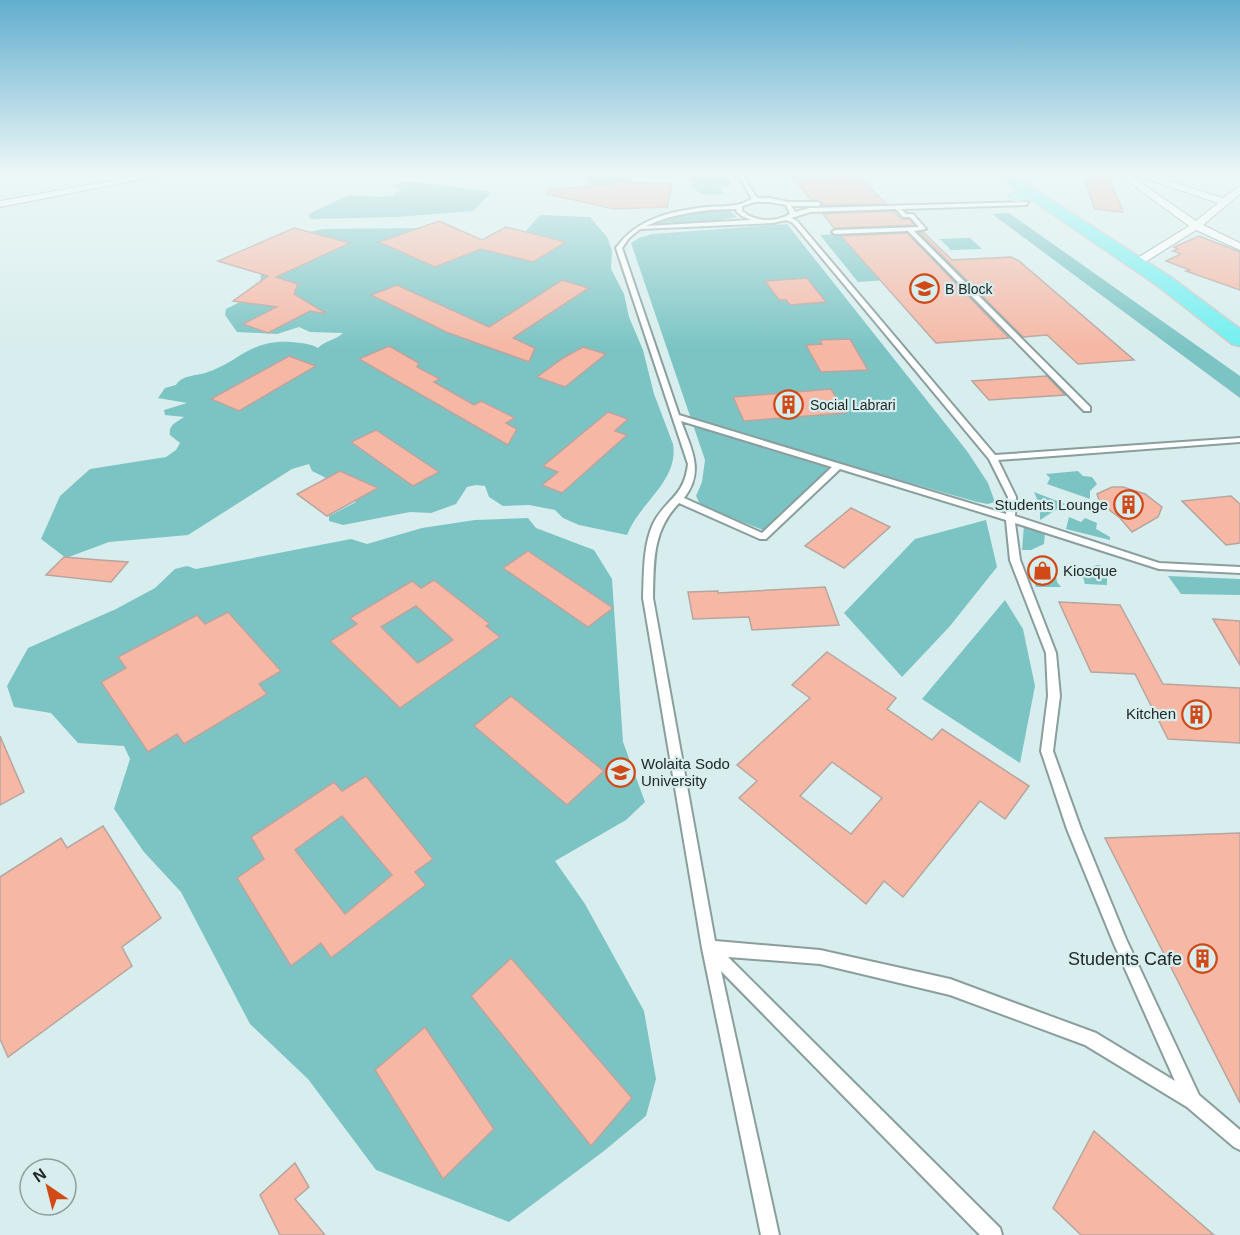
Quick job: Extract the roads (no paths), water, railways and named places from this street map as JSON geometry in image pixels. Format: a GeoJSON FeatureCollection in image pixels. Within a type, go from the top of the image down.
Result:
{"type":"FeatureCollection","features":[{"type":"Feature","properties":{"kind":"highway"},"geometry":{"type":"LineString","coordinates":[[1071,232],[1140,283],[1233,335]]}},
{"type":"Feature","properties":{"kind":"highway"},"geometry":{"type":"LineString","coordinates":[[1081,232],[1164,282],[1233,335]]}},
{"type":"Feature","properties":{"kind":"street"},"geometry":{"type":"LineString","coordinates":[[1135,264],[1187,232]]}},
{"type":"Feature","properties":{"kind":"street"},"geometry":{"type":"LineString","coordinates":[[1208,232],[1240,247]]}},
{"type":"Feature","properties":{"kind":"lane"},"geometry":{"type":"LineString","coordinates":[[635,232],[625,238],[619,248],[692,464],[689,485],[658,523],[650,559],[648,598],[709,948],[770,1235]]}},
{"type":"Feature","properties":{"kind":"lane"},"geometry":{"type":"LineString","coordinates":[[803,232],[993,458],[1012,497],[1010,518],[1015,560],[1051,653],[1054,696],[1047,751],[1074,829],[1121,944],[1193,1101]]}},
{"type":"Feature","properties":{"kind":"lane"},"geometry":{"type":"LineString","coordinates":[[835,232],[844,232]]}},
{"type":"Feature","properties":{"kind":"lane"},"geometry":{"type":"LineString","coordinates":[[912,232],[1087,410]]}},
{"type":"Feature","properties":{"kind":"lane"},"geometry":{"type":"LineString","coordinates":[[678,417],[1159,566],[1240,570]]}},
{"type":"Feature","properties":{"kind":"lane"},"geometry":{"type":"LineString","coordinates":[[993,458],[1240,440]]}},
{"type":"Feature","properties":{"kind":"lane"},"geometry":{"type":"LineString","coordinates":[[679,499],[764,537],[838,466]]}},
{"type":"Feature","properties":{"kind":"lane"},"geometry":{"type":"LineString","coordinates":[[709,948],[820,957],[950,987],[1090,1039],[1193,1101],[1240,1141]]}},
{"type":"Feature","properties":{"kind":"lane"},"geometry":{"type":"LineString","coordinates":[[709,948],[993,1235]]}},
{"type":"Feature","properties":{"kind":"place","name":"B Block"},"geometry":{"type":"Point","coordinates":[924,289]}},
{"type":"Feature","properties":{"kind":"place","name":"Social Labrari"},"geometry":{"type":"Point","coordinates":[789,405]}},
{"type":"Feature","properties":{"kind":"place","name":"Students Lounge"},"geometry":{"type":"Point","coordinates":[1129,505]}},
{"type":"Feature","properties":{"kind":"place","name":"Kiosque"},"geometry":{"type":"Point","coordinates":[1042,571]}},
{"type":"Feature","properties":{"kind":"place","name":"Kitchen"},"geometry":{"type":"Point","coordinates":[1197,714]}},
{"type":"Feature","properties":{"kind":"place","name":"Wolaita Sodo University"},"geometry":{"type":"Point","coordinates":[620,773]}},
{"type":"Feature","properties":{"kind":"place","name":"Students Cafe"},"geometry":{"type":"Point","coordinates":[1203,959]}}]}
